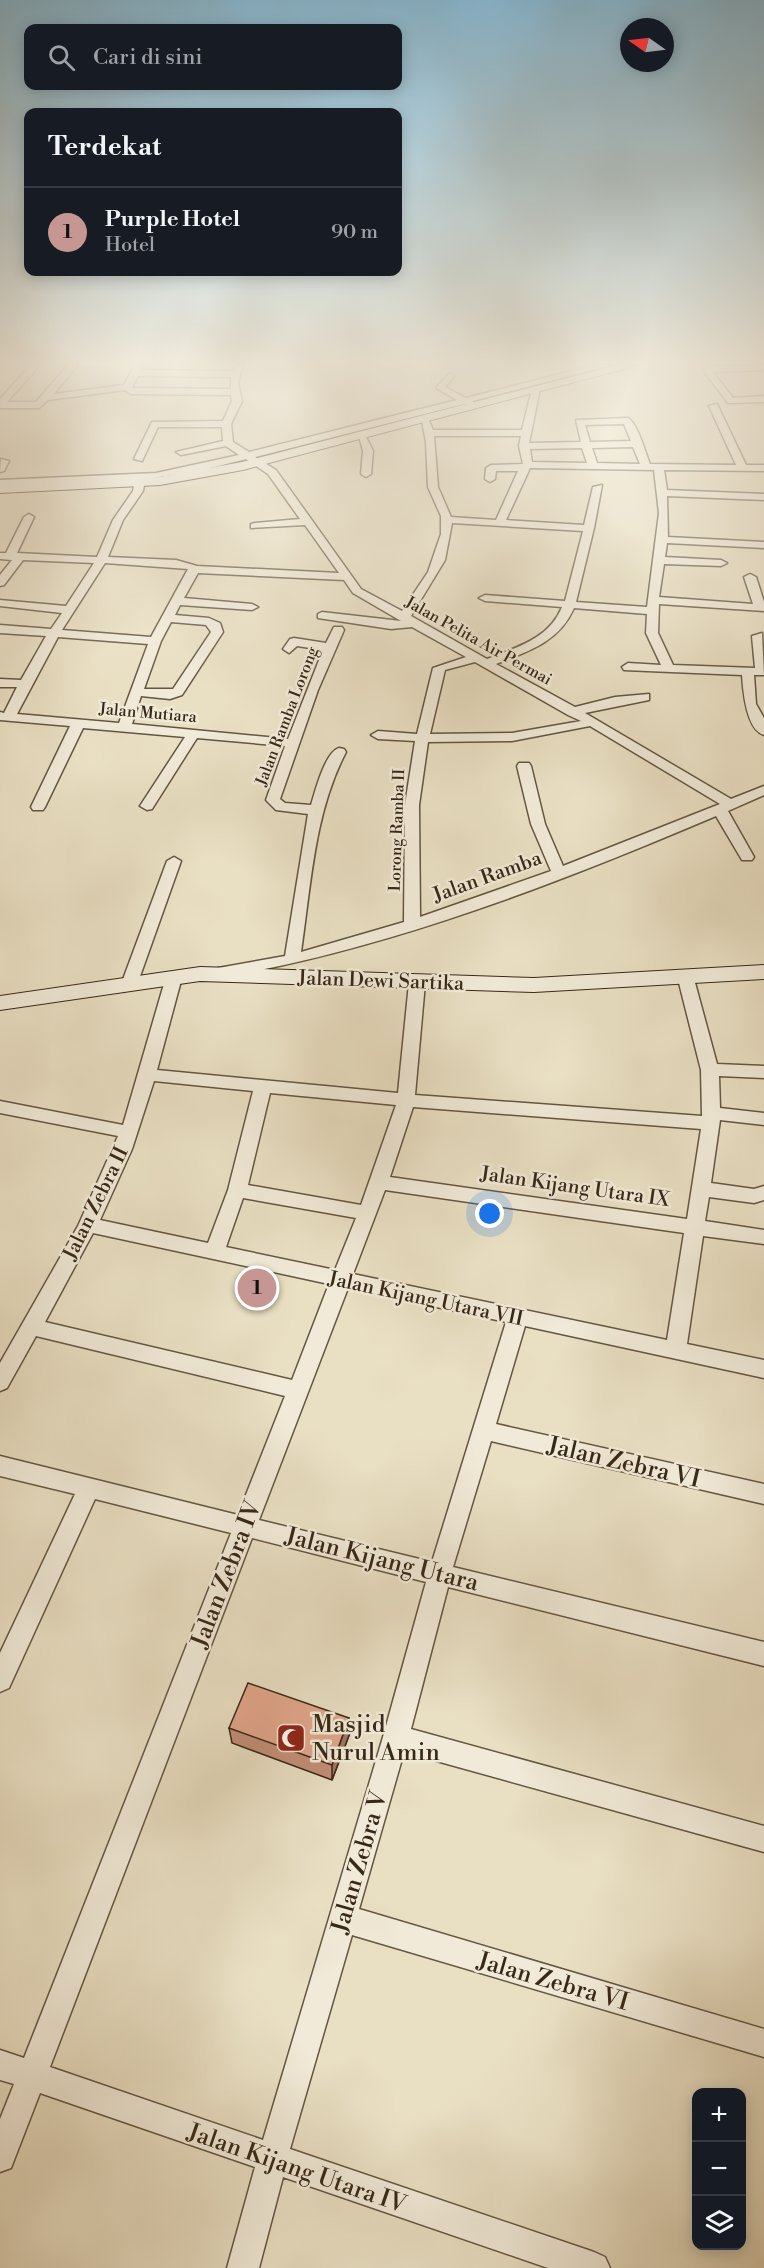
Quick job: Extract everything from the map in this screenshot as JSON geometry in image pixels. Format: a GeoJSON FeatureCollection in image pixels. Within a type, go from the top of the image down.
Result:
{"type":"FeatureCollection","features":[{"type":"Feature","properties":{"kind":"street"},"geometry":{"type":"LineString","coordinates":[[0,483],[175,479],[208,471]]}},
{"type":"Feature","properties":{"kind":"street","name":"Jalan Pelita Air Permai"},"geometry":{"type":"LineString","coordinates":[[270,471],[357,591],[592,722],[725,807]]}},
{"type":"Feature","properties":{"kind":"street"},"geometry":{"type":"LineString","coordinates":[[322,616],[391,625],[409,620],[438,563],[445,540],[447,519],[432,486],[432,471]]}},
{"type":"Feature","properties":{"kind":"street"},"geometry":{"type":"LineString","coordinates":[[490,479],[491,471]]}},
{"type":"Feature","properties":{"kind":"street"},"geometry":{"type":"LineString","coordinates":[[500,522],[524,471]]}},
{"type":"Feature","properties":{"kind":"street"},"geometry":{"type":"LineString","coordinates":[[659,471],[662,540],[653,606],[652,633],[668,667]]}},
{"type":"Feature","properties":{"kind":"street"},"geometry":{"type":"LineString","coordinates":[[0,489],[140,479]]}},
{"type":"Feature","properties":{"kind":"street"},"geometry":{"type":"LineString","coordinates":[[5,716],[27,684],[38,658],[102,559],[118,520],[130,506],[140,479]]}},
{"type":"Feature","properties":{"kind":"street"},"geometry":{"type":"LineString","coordinates":[[481,661],[548,636],[559,626],[568,606],[598,488]]}},
{"type":"Feature","properties":{"kind":"street"},"geometry":{"type":"LineString","coordinates":[[662,493],[764,497]]}},
{"type":"Feature","properties":{"kind":"street"},"geometry":{"type":"LineString","coordinates":[[0,583],[29,517]]}},
{"type":"Feature","properties":{"kind":"street"},"geometry":{"type":"LineString","coordinates":[[447,519],[589,528]]}},
{"type":"Feature","properties":{"kind":"street"},"geometry":{"type":"LineString","coordinates":[[255,526],[307,522]]}},
{"type":"Feature","properties":{"kind":"street"},"geometry":{"type":"LineString","coordinates":[[662,540],[764,545]]}},
{"type":"Feature","properties":{"kind":"street"},"geometry":{"type":"LineString","coordinates":[[10,556],[183,564],[194,569],[346,577]]}},
{"type":"Feature","properties":{"kind":"street"},"geometry":{"type":"LineString","coordinates":[[658,560],[721,563]]}},
{"type":"Feature","properties":{"kind":"street"},"geometry":{"type":"LineString","coordinates":[[124,727],[155,640],[194,569]]}},
{"type":"Feature","properties":{"kind":"street"},"geometry":{"type":"LineString","coordinates":[[485,598],[568,606],[762,608],[750,577]]}},
{"type":"Feature","properties":{"kind":"street"},"geometry":{"type":"LineString","coordinates":[[177,601],[252,607]]}},
{"type":"Feature","properties":{"kind":"street"},"geometry":{"type":"LineString","coordinates":[[0,603],[71,610]]}},
{"type":"Feature","properties":{"kind":"street"},"geometry":{"type":"LineString","coordinates":[[138,692],[170,695],[178,692],[217,632],[216,626],[209,622],[168,618]]}},
{"type":"Feature","properties":{"kind":"street"},"geometry":{"type":"LineString","coordinates":[[0,629],[155,640]]}},
{"type":"Feature","properties":{"kind":"street"},"geometry":{"type":"LineString","coordinates":[[17,630],[27,636],[38,658]]}},
{"type":"Feature","properties":{"kind":"street","name":"Jalan Ramba Lorong"},"geometry":{"type":"LineString","coordinates":[[315,810],[284,808],[273,802],[293,743],[338,630]]}},
{"type":"Feature","properties":{"kind":"street"},"geometry":{"type":"LineString","coordinates":[[627,667],[764,670],[758,636]]}},
{"type":"Feature","properties":{"kind":"street"},"geometry":{"type":"LineString","coordinates":[[289,649],[294,642],[331,647]]}},
{"type":"Feature","properties":{"kind":"street","name":"Lorong Ramba II"},"geometry":{"type":"LineString","coordinates":[[412,926],[412,805],[416,761],[424,739],[439,668],[481,661]]}},
{"type":"Feature","properties":{"kind":"street"},"geometry":{"type":"LineString","coordinates":[[748,671],[750,704],[764,732]]}},
{"type":"Feature","properties":{"kind":"street"},"geometry":{"type":"LineString","coordinates":[[0,683],[27,684]]}},
{"type":"Feature","properties":{"kind":"street"},"geometry":{"type":"LineString","coordinates":[[573,711],[645,697]]}},
{"type":"Feature","properties":{"kind":"street","name":"Jalan Mutiara"},"geometry":{"type":"LineString","coordinates":[[5,716],[293,743]]}},
{"type":"Feature","properties":{"kind":"street"},"geometry":{"type":"LineString","coordinates":[[38,807],[79,722]]}},
{"type":"Feature","properties":{"kind":"street"},"geometry":{"type":"LineString","coordinates":[[378,735],[466,741],[558,732],[592,722]]}},
{"type":"Feature","properties":{"kind":"street"},"geometry":{"type":"LineString","coordinates":[[147,806],[194,733]]}},
{"type":"Feature","properties":{"kind":"street"},"geometry":{"type":"LineString","coordinates":[[292,958],[315,810],[328,773],[339,752]]}},
{"type":"Feature","properties":{"kind":"street"},"geometry":{"type":"LineString","coordinates":[[524,766],[538,824],[559,873]]}},
{"type":"Feature","properties":{"kind":"street","name":"Jalan Ramba"},"geometry":{"type":"LineString","coordinates":[[216,974],[292,958],[412,926],[559,873],[764,790]]}},
{"type":"Feature","properties":{"kind":"street"},"geometry":{"type":"LineString","coordinates":[[725,807],[747,857]]}},
{"type":"Feature","properties":{"kind":"street"},"geometry":{"type":"LineString","coordinates":[[130,982],[174,861]]}},
{"type":"Feature","properties":{"kind":"street","name":"Jalan Dewi Sartika"},"geometry":{"type":"LineString","coordinates":[[0,1003],[130,982],[216,974],[417,983],[534,985],[686,979],[764,972]]}},
{"type":"Feature","properties":{"kind":"street","name":"Jalan Zebra II"},"geometry":{"type":"LineString","coordinates":[[0,1382],[88,1225],[113,1174],[148,1075],[174,977]]}},
{"type":"Feature","properties":{"kind":"street"},"geometry":{"type":"LineString","coordinates":[[676,1350],[697,1226],[711,1118],[710,1070],[686,979]]}},
{"type":"Feature","properties":{"kind":"street","name":"Jalan Zebra IV"},"geometry":{"type":"LineString","coordinates":[[0,2157],[244,1525],[368,1213],[406,1100],[417,983]]}},
{"type":"Feature","properties":{"kind":"street"},"geometry":{"type":"LineString","coordinates":[[710,1070],[764,1072]]}},
{"type":"Feature","properties":{"kind":"street"},"geometry":{"type":"LineString","coordinates":[[148,1075],[406,1100],[711,1118],[764,1119]]}},
{"type":"Feature","properties":{"kind":"street"},"geometry":{"type":"LineString","coordinates":[[214,1252],[237,1191],[263,1085]]}},
{"type":"Feature","properties":{"kind":"street"},"geometry":{"type":"LineString","coordinates":[[0,1107],[128,1131]]}},
{"type":"Feature","properties":{"kind":"street","name":"Jalan Kijang Utara IX"},"geometry":{"type":"LineString","coordinates":[[379,1182],[764,1237]]}},
{"type":"Feature","properties":{"kind":"street"},"geometry":{"type":"LineString","coordinates":[[702,1189],[748,1196],[764,1193]]}},
{"type":"Feature","properties":{"kind":"street"},"geometry":{"type":"LineString","coordinates":[[237,1191],[368,1213]]}},
{"type":"Feature","properties":{"kind":"street","name":"Jalan Kijang Utara VII"},"geometry":{"type":"LineString","coordinates":[[88,1225],[764,1369]]}},
{"type":"Feature","properties":{"kind":"street","name":"Jalan Zebra V"},"geometry":{"type":"LineString","coordinates":[[243,2268],[272,2160],[396,1737],[440,1573],[516,1318]]}},
{"type":"Feature","properties":{"kind":"street"},"geometry":{"type":"LineString","coordinates":[[31,1326],[299,1390]]}},
{"type":"Feature","properties":{"kind":"street","name":"Jalan Zebra VI"},"geometry":{"type":"LineString","coordinates":[[483,1430],[764,1494]]}},
{"type":"Feature","properties":{"kind":"street","name":"Jalan Kijang Utara"},"geometry":{"type":"LineString","coordinates":[[0,1466],[764,1654]]}},
{"type":"Feature","properties":{"kind":"street"},"geometry":{"type":"LineString","coordinates":[[0,1680],[89,1489]]}},
{"type":"Feature","properties":{"kind":"street"},"geometry":{"type":"LineString","coordinates":[[396,1737],[764,1839]]}},
{"type":"Feature","properties":{"kind":"street","name":"Jalan Zebra VI"},"geometry":{"type":"LineString","coordinates":[[342,1918],[764,2043]]}},
{"type":"Feature","properties":{"kind":"street","name":"Jalan Kijang Utara IV"},"geometry":{"type":"LineString","coordinates":[[0,2065],[272,2160],[594,2268]]}},
{"type":"Feature","properties":{"kind":"building","name":"Masjid Nurul Amin"},"geometry":{"type":"Polygon","coordinates":[[[248,1683],[349,1718],[332,1765],[229,1728],[248,1683]]]}},
{"type":"Feature","properties":{"kind":"place","name":"Purple Hotel"},"geometry":{"type":"Point","coordinates":[257,1288]}},
{"type":"Feature","properties":{"kind":"place","name":"Masjid Nurul Amin"},"geometry":{"type":"Point","coordinates":[291,1738]}}]}
